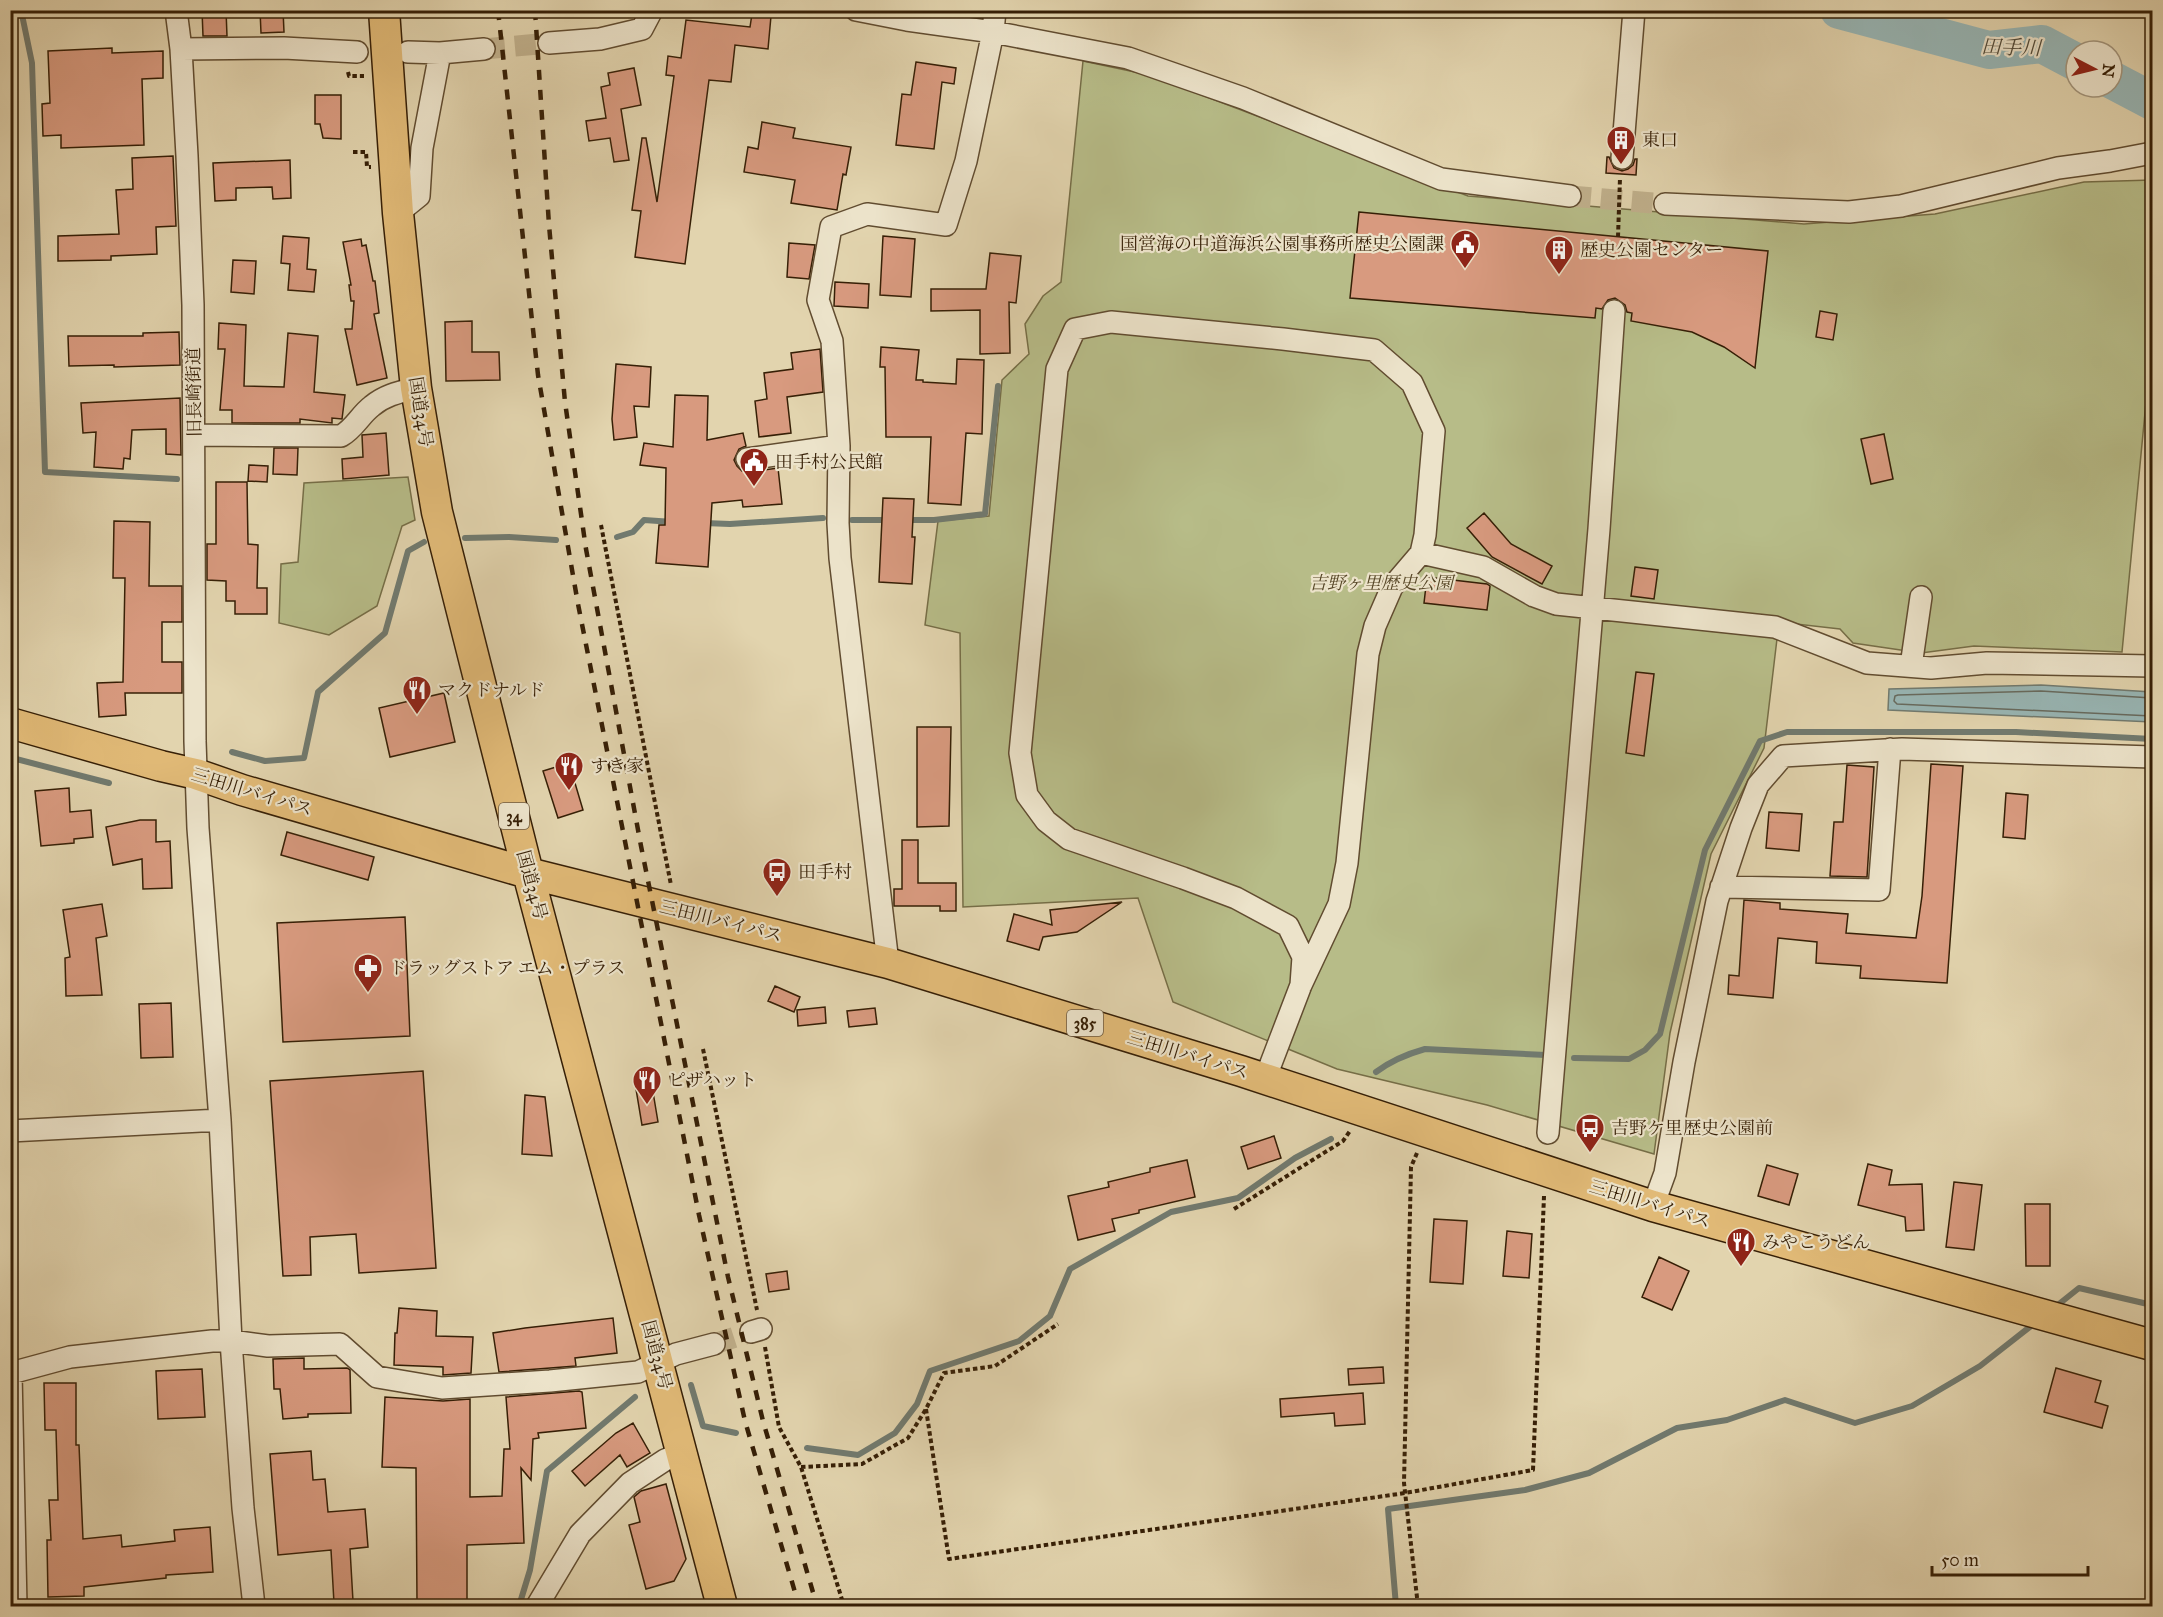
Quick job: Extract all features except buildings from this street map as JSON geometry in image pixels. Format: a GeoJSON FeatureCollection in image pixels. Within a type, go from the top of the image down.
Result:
{"type":"FeatureCollection","features":[{"type":"Feature","properties":{"kind":"highway","name":"国道34号"},"geometry":{"type":"LineString","coordinates":[[384,10],[398,213],[416,388],[437,512],[528,873],[722,1606]]}},
{"type":"Feature","properties":{"kind":"highway","name":"三田川バイパス"},"geometry":{"type":"LineString","coordinates":[[10,723],[196,774],[242,790],[528,873],[888,963],[1265,1079],[1653,1206],[2152,1345]]}},
{"type":"Feature","properties":{"kind":"street","name":"旧長崎街道"},"geometry":{"type":"LineString","coordinates":[[176,10],[181,49],[193,304],[198,828],[220,1120],[231,1341],[243,1508],[254,1606]]}},
{"type":"Feature","properties":{"kind":"street"},"geometry":{"type":"LineString","coordinates":[[549,43],[600,39],[642,29],[652,10]]}},
{"type":"Feature","properties":{"kind":"street"},"geometry":{"type":"LineString","coordinates":[[856,10],[993,32],[1128,58],[1243,98],[1441,178],[1570,196]]}},
{"type":"Feature","properties":{"kind":"street"},"geometry":{"type":"LineString","coordinates":[[888,963],[840,558],[838,523],[840,446],[832,341],[818,300],[831,227],[867,214],[946,225],[966,161],[993,32],[995,10]]}},
{"type":"Feature","properties":{"kind":"street"},"geometry":{"type":"LineString","coordinates":[[1621,166],[1634,10]]}},
{"type":"Feature","properties":{"kind":"street"},"geometry":{"type":"LineString","coordinates":[[181,49],[284,48],[357,52]]}},
{"type":"Feature","properties":{"kind":"street"},"geometry":{"type":"LineString","coordinates":[[408,52],[440,53],[484,49]]}},
{"type":"Feature","properties":{"kind":"street"},"geometry":{"type":"LineString","coordinates":[[398,213],[419,196],[422,148],[440,53]]}},
{"type":"Feature","properties":{"kind":"street"},"geometry":{"type":"LineString","coordinates":[[1665,204],[1849,212],[1901,206],[2058,168],[2152,153]]}},
{"type":"Feature","properties":{"kind":"street"},"geometry":{"type":"LineString","coordinates":[[1548,1133],[1599,529],[1614,311]]}},
{"type":"Feature","properties":{"kind":"street"},"geometry":{"type":"LineString","coordinates":[[1265,1079],[1301,985],[1339,904],[1346,870],[1365,674],[1375,626],[1392,587],[1421,553],[1428,506],[1434,431],[1412,382],[1374,350],[1111,322],[1075,329],[1057,369],[1020,753],[1027,795],[1046,821],[1069,839],[1226,894],[1288,926],[1303,957],[1301,985]]}},
{"type":"Feature","properties":{"kind":"street"},"geometry":{"type":"LineString","coordinates":[[195,435],[341,436],[352,430],[370,407],[390,394],[416,388]]}},
{"type":"Feature","properties":{"kind":"street"},"geometry":{"type":"LineString","coordinates":[[747,459],[840,446]]}},
{"type":"Feature","properties":{"kind":"street"},"geometry":{"type":"LineString","coordinates":[[1421,553],[1483,567],[1534,596],[1556,603],[1775,627],[1867,663],[1931,668],[1987,663],[2152,666]]}},
{"type":"Feature","properties":{"kind":"street"},"geometry":{"type":"LineString","coordinates":[[1911,666],[1921,597]]}},
{"type":"Feature","properties":{"kind":"street"},"geometry":{"type":"LineString","coordinates":[[1722,887],[1878,890],[1890,749]]}},
{"type":"Feature","properties":{"kind":"street"},"geometry":{"type":"LineString","coordinates":[[1653,1206],[1665,1173],[1684,1062],[1717,901],[1758,785],[1783,756],[1890,749],[2152,757]]}},
{"type":"Feature","properties":{"kind":"street"},"geometry":{"type":"LineString","coordinates":[[10,1131],[220,1120]]}},
{"type":"Feature","properties":{"kind":"street"},"geometry":{"type":"LineString","coordinates":[[16,1606],[11,1373],[70,1357],[231,1341],[268,1347],[340,1344],[377,1377],[442,1388],[550,1381],[638,1372],[676,1354],[714,1344]]}},
{"type":"Feature","properties":{"kind":"street"},"geometry":{"type":"LineString","coordinates":[[537,1606],[580,1534],[630,1483],[665,1460],[682,1453]]}},
{"type":"Feature","properties":{"kind":"path"},"geometry":{"type":"LineString","coordinates":[[353,152],[366,152],[367,167],[374,167]]}},
{"type":"Feature","properties":{"kind":"path"},"geometry":{"type":"LineString","coordinates":[[1618,237],[1621,166]]}},
{"type":"Feature","properties":{"kind":"path"},"geometry":{"type":"LineString","coordinates":[[601,525],[673,892],[673,909]]}},
{"type":"Feature","properties":{"kind":"path"},"geometry":{"type":"LineString","coordinates":[[1234,1209],[1343,1141],[1365,1112]]}},
{"type":"Feature","properties":{"kind":"path"},"geometry":{"type":"LineString","coordinates":[[1418,1606],[1405,1493],[1411,1167],[1425,1131]]}},
{"type":"Feature","properties":{"kind":"path"},"geometry":{"type":"LineString","coordinates":[[926,1409],[949,1559],[1405,1493],[1533,1470],[1546,1171]]}},
{"type":"Feature","properties":{"kind":"path"},"geometry":{"type":"LineString","coordinates":[[801,1467],[862,1464],[908,1438],[944,1373],[995,1366],[1058,1324]]}},
{"type":"Feature","properties":{"kind":"green space","name":"吉野ヶ里歴史公園"},"geometry":{"type":"Polygon","coordinates":[[[1083,61],[1149,75],[1468,196],[1804,224],[1935,214],[2084,182],[2152,180],[2152,340],[2122,652],[1974,646],[1921,653],[1853,643],[1840,629],[1779,622],[1764,748],[1711,854],[1670,1033],[1654,1154],[1487,1105],[1337,1069],[1173,1002],[1138,898],[963,907],[960,633],[925,625],[938,521],[989,516],[1002,380],[1029,354],[1025,324],[1043,296],[1061,282],[1083,61]]]}},
{"type":"Feature","properties":{"kind":"green space"},"geometry":{"type":"Polygon","coordinates":[[[408,477],[415,520],[402,526],[377,606],[329,635],[279,623],[281,564],[298,562],[304,483],[408,477]]]}},
{"type":"Feature","properties":{"kind":"water"},"geometry":{"type":"Polygon","coordinates":[[[2041,685],[2152,692],[2152,722],[1888,710],[1889,689],[2041,685]]]}},
{"type":"Feature","properties":{"kind":"waterway"},"geometry":{"type":"LineString","coordinates":[[21,10],[32,63],[45,472],[177,479]]}},
{"type":"Feature","properties":{"kind":"waterway","name":"田手川"},"geometry":{"type":"LineString","coordinates":[[1839,10],[1989,50],[2042,44],[2064,56]]}},
{"type":"Feature","properties":{"kind":"waterway","name":"田手川"},"geometry":{"type":"LineString","coordinates":[[2124,86],[2152,101]]}},
{"type":"Feature","properties":{"kind":"waterway"},"geometry":{"type":"LineString","coordinates":[[905,520],[934,520],[985,514],[998,386]]}},
{"type":"Feature","properties":{"kind":"waterway"},"geometry":{"type":"LineString","coordinates":[[704,523],[730,524],[823,518]]}},
{"type":"Feature","properties":{"kind":"waterway"},"geometry":{"type":"LineString","coordinates":[[617,537],[633,532],[644,520],[673,522]]}},
{"type":"Feature","properties":{"kind":"waterway"},"geometry":{"type":"LineString","coordinates":[[852,520],[889,520]]}},
{"type":"Feature","properties":{"kind":"waterway"},"geometry":{"type":"LineString","coordinates":[[465,538],[509,537],[556,540]]}},
{"type":"Feature","properties":{"kind":"waterway"},"geometry":{"type":"LineString","coordinates":[[232,752],[265,761],[304,758],[318,692],[385,633],[408,551],[424,542]]}},
{"type":"Feature","properties":{"kind":"waterway"},"geometry":{"type":"LineString","coordinates":[[1574,1058],[1629,1059],[1645,1050],[1660,1034],[1705,850],[1760,741],[1787,732],[2016,732],[2152,739]]}},
{"type":"Feature","properties":{"kind":"waterway"},"geometry":{"type":"LineString","coordinates":[[16,759],[109,783]]}},
{"type":"Feature","properties":{"kind":"waterway"},"geometry":{"type":"LineString","coordinates":[[1376,1072],[1400,1058],[1425,1049],[1546,1055]]}},
{"type":"Feature","properties":{"kind":"waterway"},"geometry":{"type":"LineString","coordinates":[[807,1448],[858,1455],[895,1433],[917,1404],[930,1371],[1019,1341],[1050,1316],[1070,1269],[1171,1212],[1238,1198],[1295,1158],[1331,1139]]}},
{"type":"Feature","properties":{"kind":"waterway"},"geometry":{"type":"LineString","coordinates":[[2054,1308],[2079,1288],[2152,1305]]}},
{"type":"Feature","properties":{"kind":"waterway"},"geometry":{"type":"LineString","coordinates":[[1396,1606],[1388,1509],[1525,1490],[1589,1473],[1677,1428],[1727,1420],[1785,1400],[1855,1423],[1912,1406],[1980,1366],[2036,1322]]}},
{"type":"Feature","properties":{"kind":"waterway"},"geometry":{"type":"LineString","coordinates":[[691,1385],[703,1426],[736,1433]]}},
{"type":"Feature","properties":{"kind":"waterway"},"geometry":{"type":"LineString","coordinates":[[519,1606],[530,1570],[547,1471],[635,1397]]}},
{"type":"Feature","properties":{"kind":"tunnel"},"geometry":{"type":"LineString","coordinates":[[484,49],[549,43]]}},
{"type":"Feature","properties":{"kind":"tunnel"},"geometry":{"type":"LineString","coordinates":[[1570,196],[1665,204]]}},
{"type":"Feature","properties":{"kind":"tunnel"},"geometry":{"type":"LineString","coordinates":[[714,1344],[751,1332]]}},
{"type":"Feature","properties":{"kind":"railway"},"geometry":{"type":"LineString","coordinates":[[498,10],[538,375],[578,604],[699,1215],[745,1421],[799,1606]]}},
{"type":"Feature","properties":{"kind":"railway"},"geometry":{"type":"LineString","coordinates":[[535,10],[549,225],[565,402],[586,549],[641,846],[728,1277],[763,1421],[817,1606]]}},
{"type":"Feature","properties":{"kind":"place","name":"東口"},"geometry":{"type":"Point","coordinates":[1621,166]}},
{"type":"Feature","properties":{"kind":"place","name":"国営海の中道海浜公園事務所歴史公園課"},"geometry":{"type":"Point","coordinates":[1465,270]}},
{"type":"Feature","properties":{"kind":"place","name":"歴史公園センター"},"geometry":{"type":"Point","coordinates":[1559,276]}},
{"type":"Feature","properties":{"kind":"place","name":"田手村公民館"},"geometry":{"type":"Point","coordinates":[754,488]}},
{"type":"Feature","properties":{"kind":"place","name":"マクドナルド"},"geometry":{"type":"Point","coordinates":[417,716]}},
{"type":"Feature","properties":{"kind":"place","name":"すき家"},"geometry":{"type":"Point","coordinates":[569,792]}},
{"type":"Feature","properties":{"kind":"place","name":"田手村"},"geometry":{"type":"Point","coordinates":[777,898]}},
{"type":"Feature","properties":{"kind":"place","name":"ドラッグストア エム・プラス"},"geometry":{"type":"Point","coordinates":[368,994]}},
{"type":"Feature","properties":{"kind":"place","name":"ピザハット"},"geometry":{"type":"Point","coordinates":[647,1106]}},
{"type":"Feature","properties":{"kind":"place","name":"吉野ケ里歴史公園前"},"geometry":{"type":"Point","coordinates":[1590,1154]}},
{"type":"Feature","properties":{"kind":"place","name":"みやこうどん"},"geometry":{"type":"Point","coordinates":[1741,1268]}}]}
